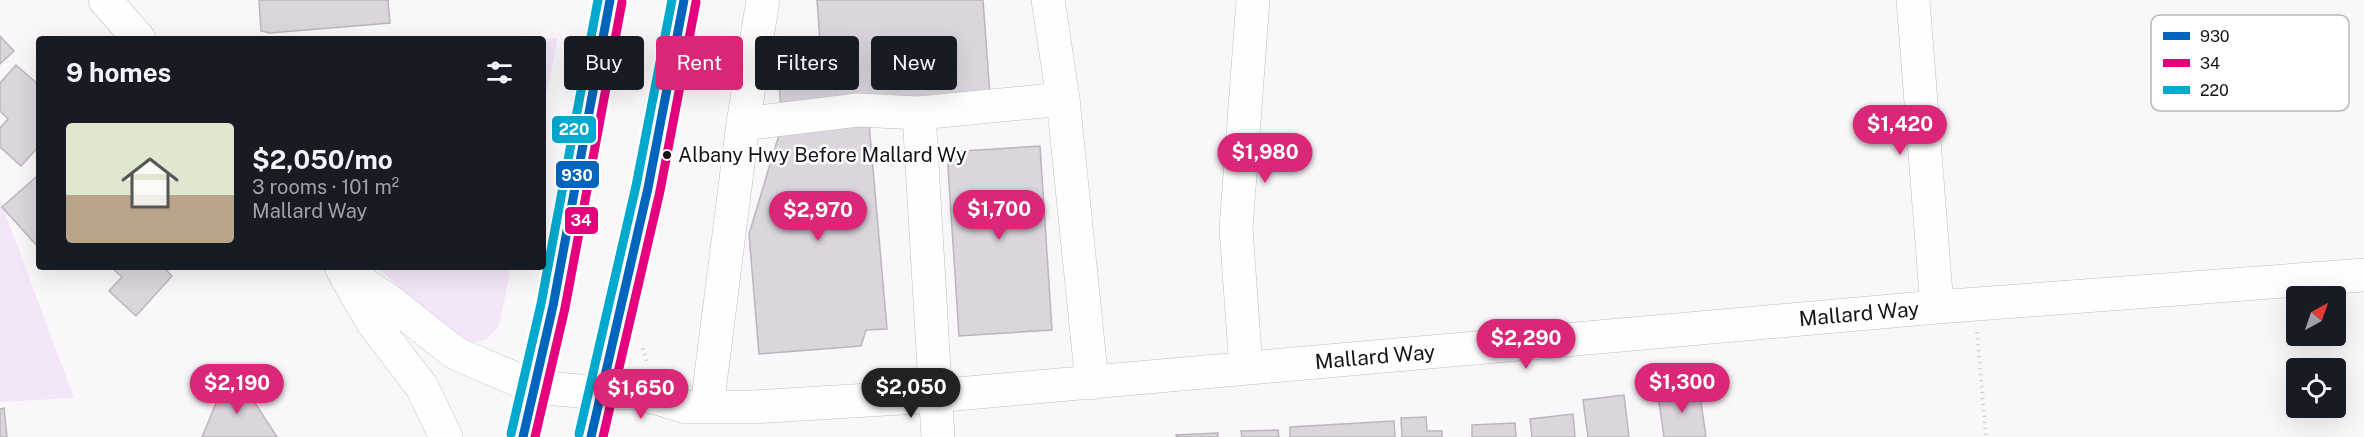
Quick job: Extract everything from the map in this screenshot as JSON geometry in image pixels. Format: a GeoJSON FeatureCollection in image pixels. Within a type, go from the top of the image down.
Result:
{"type":"FeatureCollection","features":[{"type":"Feature","properties":{"kind":"main road"},"geometry":{"type":"LineString","coordinates":[[105,0],[136,36]]}},
{"type":"Feature","properties":{"kind":"main road"},"geometry":{"type":"LineString","coordinates":[[523,437],[553,306],[610,0]]}},
{"type":"Feature","properties":{"kind":"main road"},"geometry":{"type":"LineString","coordinates":[[591,437],[650,177],[684,0]]}},
{"type":"Feature","properties":{"kind":"main road"},"geometry":{"type":"LineString","coordinates":[[696,407],[763,0]]}},
{"type":"Feature","properties":{"kind":"main road"},"geometry":{"type":"LineString","coordinates":[[1048,0],[1063,99],[1092,382]]}},
{"type":"Feature","properties":{"kind":"main road"},"geometry":{"type":"LineString","coordinates":[[1246,369],[1236,229],[1253,0]]}},
{"type":"Feature","properties":{"kind":"main road"},"geometry":{"type":"LineString","coordinates":[[1913,0],[1937,308]]}},
{"type":"Feature","properties":{"kind":"main road"},"geometry":{"type":"LineString","coordinates":[[743,124],[858,110],[919,113],[1063,99]]}},
{"type":"Feature","properties":{"kind":"main road"},"geometry":{"type":"LineString","coordinates":[[919,113],[938,437]]}},
{"type":"Feature","properties":{"kind":"main road"},"geometry":{"type":"LineString","coordinates":[[343,270],[373,323],[422,387],[446,437]]}},
{"type":"Feature","properties":{"kind":"main road","name":"Mallard Way"},"geometry":{"type":"LineString","coordinates":[[345,270],[392,303],[455,353],[534,387],[602,393],[640,393],[696,407],[934,396],[1937,308],[2364,275]]}},
{"type":"Feature","properties":{"kind":"path"},"geometry":{"type":"LineString","coordinates":[[1974,305],[1986,437]]}},
{"type":"Feature","properties":{"kind":"shaded area"},"geometry":{"type":"Polygon","coordinates":[[[558,38],[546,96],[546,39],[558,38]]]}},
{"type":"Feature","properties":{"kind":"shaded area"},"geometry":{"type":"Polygon","coordinates":[[[0,199],[74,398],[0,402],[0,199]]]}},
{"type":"Feature","properties":{"kind":"shaded area"},"geometry":{"type":"Polygon","coordinates":[[[380,270],[510,270],[499,326],[486,340],[471,343],[432,316],[380,270]]]}},
{"type":"Feature","properties":{"kind":"building"},"geometry":{"type":"Polygon","coordinates":[[[259,0],[388,0],[390,23],[270,33],[261,31],[259,0]]]}},
{"type":"Feature","properties":{"kind":"building"},"geometry":{"type":"Polygon","coordinates":[[[817,0],[983,0],[990,95],[781,109],[780,90],[859,90],[859,36],[820,36],[817,0]]]}},
{"type":"Feature","properties":{"kind":"building"},"geometry":{"type":"Polygon","coordinates":[[[0,36],[14,51],[0,64],[0,36]]]}},
{"type":"Feature","properties":{"kind":"building"},"geometry":{"type":"Polygon","coordinates":[[[16,65],[36,82],[36,149],[21,166],[0,147],[0,128],[8,119],[0,111],[0,83],[16,65]]]}},
{"type":"Feature","properties":{"kind":"building"},"geometry":{"type":"Polygon","coordinates":[[[869,123],[887,329],[866,330],[861,346],[759,354],[749,234],[781,128],[869,123]]]}},
{"type":"Feature","properties":{"kind":"building"},"geometry":{"type":"Polygon","coordinates":[[[1040,146],[1052,330],[959,336],[947,152],[1040,146]]]}},
{"type":"Feature","properties":{"kind":"building"},"geometry":{"type":"Polygon","coordinates":[[[36,177],[36,245],[2,207],[36,177]]]}},
{"type":"Feature","properties":{"kind":"building"},"geometry":{"type":"Polygon","coordinates":[[[114,270],[166,270],[172,276],[136,316],[109,291],[122,277],[114,270]]]}},
{"type":"Feature","properties":{"kind":"building"},"geometry":{"type":"Polygon","coordinates":[[[237,375],[277,437],[202,437],[224,384],[237,375]]]}},
{"type":"Feature","properties":{"kind":"building"},"geometry":{"type":"Polygon","coordinates":[[[1699,389],[1706,437],[1664,437],[1658,395],[1699,389]]]}},
{"type":"Feature","properties":{"kind":"building"},"geometry":{"type":"Polygon","coordinates":[[[1624,395],[1629,437],[1588,437],[1583,400],[1624,395]]]}},
{"type":"Feature","properties":{"kind":"building"},"geometry":{"type":"Polygon","coordinates":[[[4,408],[7,437],[0,437],[0,409],[4,408]]]}},
{"type":"Feature","properties":{"kind":"building"},"geometry":{"type":"Polygon","coordinates":[[[1573,414],[1575,437],[1532,437],[1530,419],[1573,414]]]}},
{"type":"Feature","properties":{"kind":"building"},"geometry":{"type":"Polygon","coordinates":[[[1426,417],[1427,431],[1442,431],[1442,437],[1402,437],[1401,418],[1426,417]]]}},
{"type":"Feature","properties":{"kind":"building"},"geometry":{"type":"Polygon","coordinates":[[[1394,421],[1395,437],[1290,437],[1290,427],[1394,421]]]}},
{"type":"Feature","properties":{"kind":"building"},"geometry":{"type":"Polygon","coordinates":[[[1515,423],[1516,437],[1472,437],[1472,425],[1515,423]]]}},
{"type":"Feature","properties":{"kind":"building"},"geometry":{"type":"Polygon","coordinates":[[[1278,430],[1279,437],[1242,437],[1241,431],[1278,430]]]}},
{"type":"Feature","properties":{"kind":"building"},"geometry":{"type":"Polygon","coordinates":[[[1218,433],[1218,437],[1177,437],[1176,435],[1218,433]]]}},
{"type":"Feature","properties":{"kind":"transit line","name":"220"},"geometry":{"type":"LineString","coordinates":[[511,434],[541,304],[598,0]]}},
{"type":"Feature","properties":{"kind":"transit line","name":"930"},"geometry":{"type":"LineString","coordinates":[[523,437],[553,306],[610,0]]}},
{"type":"Feature","properties":{"kind":"transit line","name":"220"},"geometry":{"type":"LineString","coordinates":[[579,434],[636,186],[672,0]]}},
{"type":"Feature","properties":{"kind":"transit line","name":"930"},"geometry":{"type":"LineString","coordinates":[[591,437],[648,188],[684,0]]}},
{"type":"Feature","properties":{"kind":"transit line","name":"34"},"geometry":{"type":"LineString","coordinates":[[535,437],[565,308],[622,2]]}},
{"type":"Feature","properties":{"kind":"transit line","name":"34"},"geometry":{"type":"LineString","coordinates":[[603,437],[660,191],[696,2]]}},
{"type":"Feature","properties":{"kind":"place","name":"Albany Hwy Before Mallard Wy"},"geometry":{"type":"Point","coordinates":[667,155]}}]}
